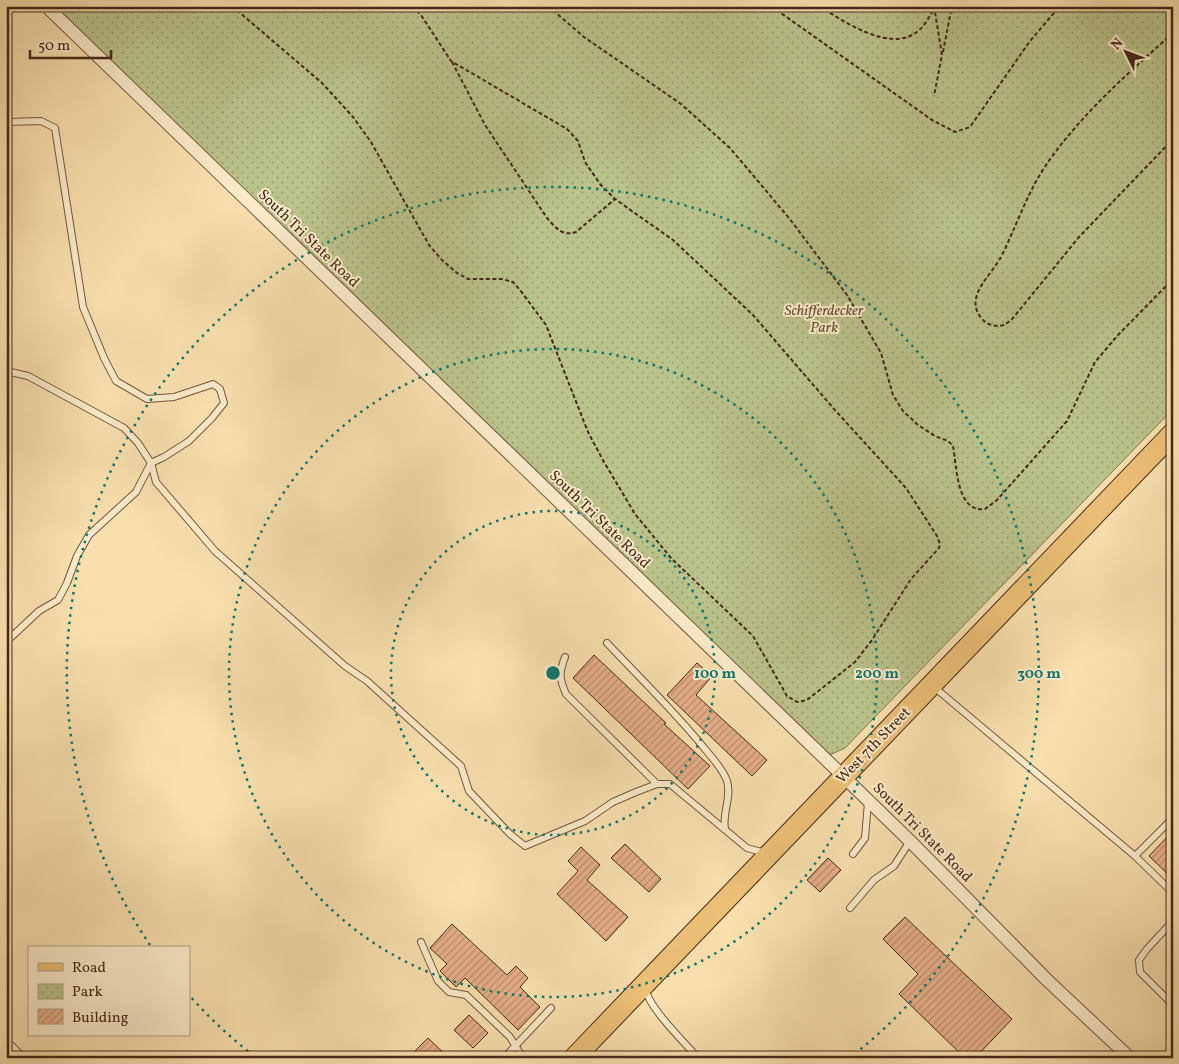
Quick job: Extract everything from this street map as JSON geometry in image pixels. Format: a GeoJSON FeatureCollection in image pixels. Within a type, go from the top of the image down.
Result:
{"type":"FeatureCollection","features":[{"type":"Feature","properties":{"kind":"main road","name":"West 7th Street"},"geometry":{"type":"LineString","coordinates":[[574,1058],[1173,433]]}},
{"type":"Feature","properties":{"kind":"street","name":"South Tri State Road"},"geometry":{"type":"LineString","coordinates":[[46,6],[868,800],[1046,979],[1130,1058]]}},
{"type":"Feature","properties":{"kind":"lane"},"geometry":{"type":"LineString","coordinates":[[6,122],[41,121],[54,128],[83,306],[104,358],[116,381],[147,399],[174,397],[213,384],[220,389],[224,403],[189,441],[164,457],[150,463],[136,492],[89,535],[77,556],[67,583],[58,600],[39,611],[6,642]]}},
{"type":"Feature","properties":{"kind":"lane"},"geometry":{"type":"LineString","coordinates":[[6,371],[28,376],[124,428],[138,442],[150,463],[156,482],[215,551],[344,666],[366,681],[461,766],[469,791],[510,834],[525,846],[585,821],[613,802],[657,784],[670,784],[747,848],[769,854]]}},
{"type":"Feature","properties":{"kind":"lane"},"geometry":{"type":"LineString","coordinates":[[607,643],[691,731],[718,765],[726,780],[729,793],[724,822],[725,829]]}},
{"type":"Feature","properties":{"kind":"lane"},"geometry":{"type":"LineString","coordinates":[[565,657],[560,671],[560,681],[566,694],[657,784]]}},
{"type":"Feature","properties":{"kind":"lane"},"geometry":{"type":"LineString","coordinates":[[931,684],[1136,856],[1173,893]]}},
{"type":"Feature","properties":{"kind":"lane"},"geometry":{"type":"LineString","coordinates":[[853,854],[865,838],[868,800]]}},
{"type":"Feature","properties":{"kind":"lane"},"geometry":{"type":"LineString","coordinates":[[1136,856],[1173,818]]}},
{"type":"Feature","properties":{"kind":"lane"},"geometry":{"type":"LineString","coordinates":[[850,908],[874,880],[894,866],[910,841]]}},
{"type":"Feature","properties":{"kind":"lane"},"geometry":{"type":"LineString","coordinates":[[1173,921],[1139,960],[1140,972],[1173,1005]]}},
{"type":"Feature","properties":{"kind":"lane"},"geometry":{"type":"LineString","coordinates":[[421,942],[438,981],[449,992],[466,995],[510,1037],[523,1058]]}},
{"type":"Feature","properties":{"kind":"lane"},"geometry":{"type":"LineString","coordinates":[[646,982],[646,994],[653,1005],[698,1058]]}},
{"type":"Feature","properties":{"kind":"lane"},"geometry":{"type":"LineString","coordinates":[[504,1058],[551,1008]]}},
{"type":"Feature","properties":{"kind":"lane"},"geometry":{"type":"LineString","coordinates":[[6,1040],[24,1058]]}},
{"type":"Feature","properties":{"kind":"path"},"geometry":{"type":"LineString","coordinates":[[232,6],[322,83],[353,117],[372,142],[429,245],[442,260],[457,273],[468,279],[502,279],[513,282],[520,290],[546,325],[588,432],[635,514],[671,558],[753,636],[783,692],[791,700],[802,702],[855,662],[872,640],[911,579],[939,548],[939,541],[916,501],[906,488],[834,409],[754,315],[673,240],[615,199],[591,172],[578,141],[567,128],[452,62]]}},
{"type":"Feature","properties":{"kind":"path"},"geometry":{"type":"LineString","coordinates":[[412,6],[421,15],[452,62],[485,125],[547,218],[558,230],[568,234],[576,232],[615,199]]}},
{"type":"Feature","properties":{"kind":"path"},"geometry":{"type":"LineString","coordinates":[[548,6],[584,37],[681,104],[720,138],[761,184],[795,225],[856,310],[881,353],[893,395],[900,407],[918,425],[935,436],[951,443],[953,446],[962,492],[967,502],[974,509],[985,509],[997,500],[1063,428],[1072,413],[1095,362],[1173,279]]}},
{"type":"Feature","properties":{"kind":"path"},"geometry":{"type":"LineString","coordinates":[[771,6],[932,120],[955,132],[970,127],[1030,42],[1060,6]]}},
{"type":"Feature","properties":{"kind":"path"},"geometry":{"type":"LineString","coordinates":[[819,6],[865,32],[894,39],[909,37],[918,31],[934,8]]}},
{"type":"Feature","properties":{"kind":"path"},"geometry":{"type":"LineString","coordinates":[[934,96],[952,6]]}},
{"type":"Feature","properties":{"kind":"path"},"geometry":{"type":"LineString","coordinates":[[934,8],[942,55]]}},
{"type":"Feature","properties":{"kind":"path"},"geometry":{"type":"LineString","coordinates":[[1173,33],[1095,107],[1057,150],[1044,168],[999,260],[977,293],[976,306],[981,318],[993,326],[1009,322],[1080,237],[1173,139]]}},
{"type":"Feature","properties":{"kind":"green space","name":"Schifferdecker Park"},"geometry":{"type":"Polygon","coordinates":[[[51,6],[1173,6],[1173,409],[845,748],[832,754],[825,753],[51,6]]]}},
{"type":"Feature","properties":{"kind":"building"},"geometry":{"type":"Polygon","coordinates":[[[594,655],[710,766],[688,789],[573,678],[594,655]]]}},
{"type":"Feature","properties":{"kind":"building"},"geometry":{"type":"Polygon","coordinates":[[[697,663],[712,676],[696,695],[767,760],[752,776],[667,695],[697,663]]]}},
{"type":"Feature","properties":{"kind":"building"},"geometry":{"type":"Polygon","coordinates":[[[1173,831],[1173,879],[1149,856],[1173,831]]]}},
{"type":"Feature","properties":{"kind":"building"},"geometry":{"type":"Polygon","coordinates":[[[625,844],[661,879],[649,892],[611,858],[625,844]]]}},
{"type":"Feature","properties":{"kind":"building"},"geometry":{"type":"Polygon","coordinates":[[[581,847],[600,865],[587,880],[628,917],[606,941],[557,894],[578,871],[568,861],[581,847]]]}},
{"type":"Feature","properties":{"kind":"building"},"geometry":{"type":"Polygon","coordinates":[[[828,858],[841,870],[820,892],[807,880],[828,858]]]}},
{"type":"Feature","properties":{"kind":"building"},"geometry":{"type":"Polygon","coordinates":[[[905,917],[1012,1019],[975,1058],[965,1058],[899,994],[918,974],[883,939],[905,917]]]}},
{"type":"Feature","properties":{"kind":"building"},"geometry":{"type":"Polygon","coordinates":[[[452,924],[507,975],[516,966],[528,978],[520,987],[540,1007],[518,1030],[465,978],[456,987],[440,971],[447,964],[430,948],[452,924]]]}},
{"type":"Feature","properties":{"kind":"building"},"geometry":{"type":"Polygon","coordinates":[[[469,1015],[488,1033],[473,1048],[454,1030],[469,1015]]]}},
{"type":"Feature","properties":{"kind":"building"},"geometry":{"type":"Polygon","coordinates":[[[428,1038],[449,1058],[408,1058],[428,1038]]]}}]}
